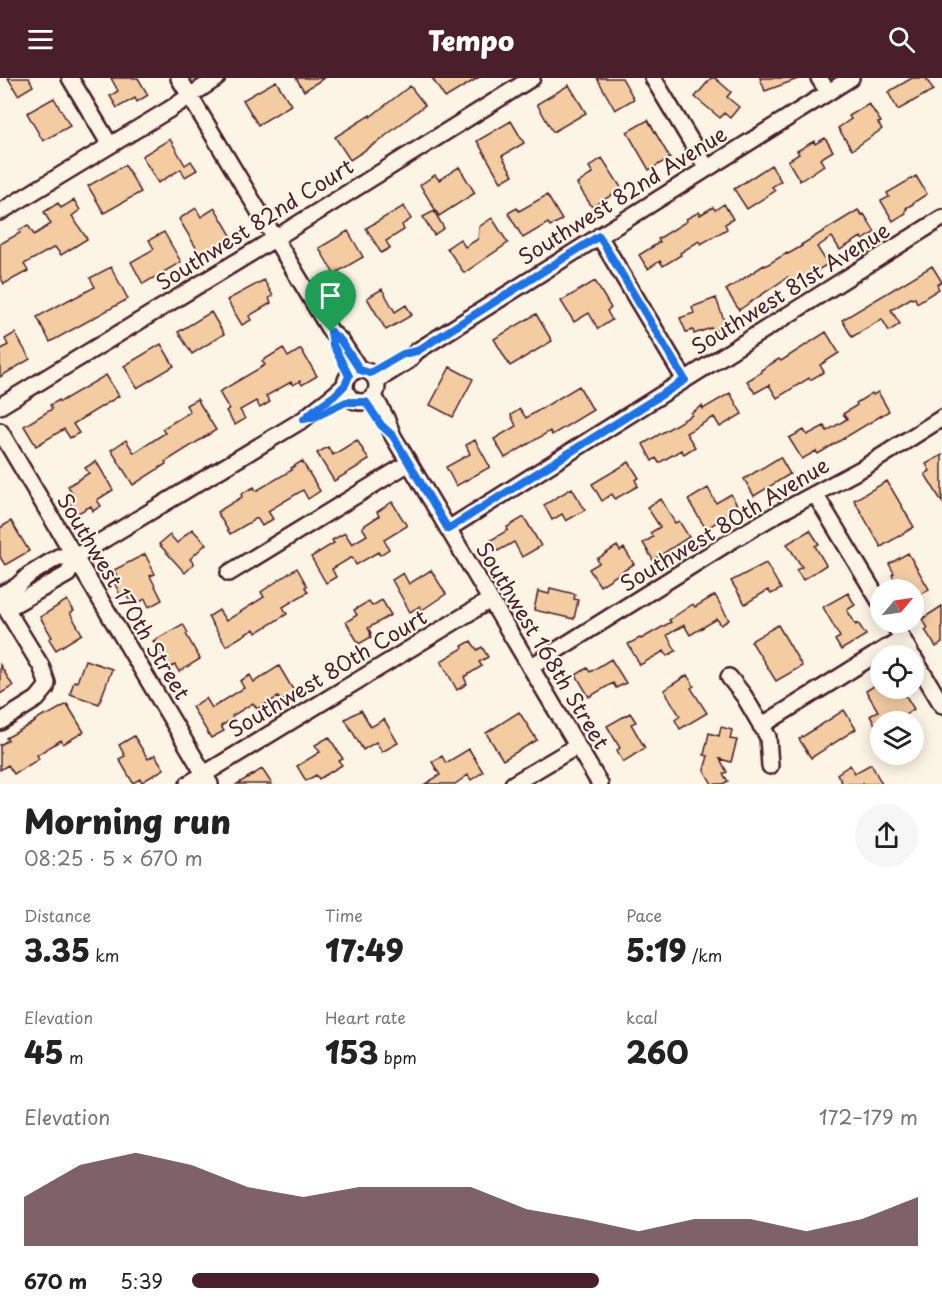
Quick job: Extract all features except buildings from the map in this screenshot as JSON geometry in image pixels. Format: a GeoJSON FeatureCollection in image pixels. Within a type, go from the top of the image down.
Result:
{"type":"FeatureCollection","features":[{"type":"Feature","properties":{"kind":"street"},"geometry":{"type":"LineString","coordinates":[[70,78],[110,145]]}},
{"type":"Feature","properties":{"kind":"street","name":"Southwest 168th Street"},"geometry":{"type":"LineString","coordinates":[[179,78],[331,332],[341,341],[362,385],[386,418],[409,464],[600,784]]}},
{"type":"Feature","properties":{"kind":"street"},"geometry":{"type":"LineString","coordinates":[[0,212],[217,78]]}},
{"type":"Feature","properties":{"kind":"street","name":"Southwest 82nd Court"},"geometry":{"type":"LineString","coordinates":[[0,406],[532,78]]}},
{"type":"Feature","properties":{"kind":"street"},"geometry":{"type":"LineString","coordinates":[[653,78],[707,168]]}},
{"type":"Feature","properties":{"kind":"street"},"geometry":{"type":"LineString","coordinates":[[819,78],[828,92]]}},
{"type":"Feature","properties":{"kind":"street","name":"Southwest 82nd Avenue"},"geometry":{"type":"LineString","coordinates":[[2,601],[29,575],[58,557],[75,556],[304,419],[334,396],[362,385],[408,361],[417,351],[851,78]]}},
{"type":"Feature","properties":{"kind":"street","name":"Southwest 81st Avenue"},"geometry":{"type":"LineString","coordinates":[[448,529],[942,218]]}},
{"type":"Feature","properties":{"kind":"street"},"geometry":{"type":"LineString","coordinates":[[599,236],[685,380]]}},
{"type":"Feature","properties":{"kind":"street","name":"Southwest 80th Avenue"},"geometry":{"type":"LineString","coordinates":[[530,667],[731,542],[863,468],[942,418]]}},
{"type":"Feature","properties":{"kind":"street","name":"Southwest 170th Street"},"geometry":{"type":"LineString","coordinates":[[0,431],[207,779]]}},
{"type":"Feature","properties":{"kind":"street"},"geometry":{"type":"LineString","coordinates":[[229,573],[409,464]]}},
{"type":"Feature","properties":{"kind":"street"},"geometry":{"type":"LineString","coordinates":[[815,494],[870,585]]}},
{"type":"Feature","properties":{"kind":"street","name":"Southwest 80th Court"},"geometry":{"type":"LineString","coordinates":[[188,784],[207,779],[490,600]]}},
{"type":"Feature","properties":{"kind":"street"},"geometry":{"type":"LineString","coordinates":[[0,722],[37,699],[46,688],[47,682],[41,666],[2,601]]}},
{"type":"Feature","properties":{"kind":"street"},"geometry":{"type":"LineString","coordinates":[[899,633],[906,645]]}},
{"type":"Feature","properties":{"kind":"street"},"geometry":{"type":"LineString","coordinates":[[761,726],[902,638]]}},
{"type":"Feature","properties":{"kind":"street"},"geometry":{"type":"LineString","coordinates":[[924,675],[942,705]]}},
{"type":"Feature","properties":{"kind":"street"},"geometry":{"type":"LineString","coordinates":[[729,677],[744,696],[768,737],[770,766]]}},
{"type":"Feature","properties":{"kind":"street"},"geometry":{"type":"LineString","coordinates":[[513,784],[577,746]]}},
{"type":"Feature","properties":{"kind":"route"},"geometry":{"type":"LineString","coordinates":[[599,236],[685,380],[448,529],[393,436],[381,425],[366,402],[346,402],[317,416],[304,419],[334,396],[345,385],[349,376],[333,345],[331,332],[341,341],[360,370],[370,373],[403,354],[417,351],[599,236]]}}]}
